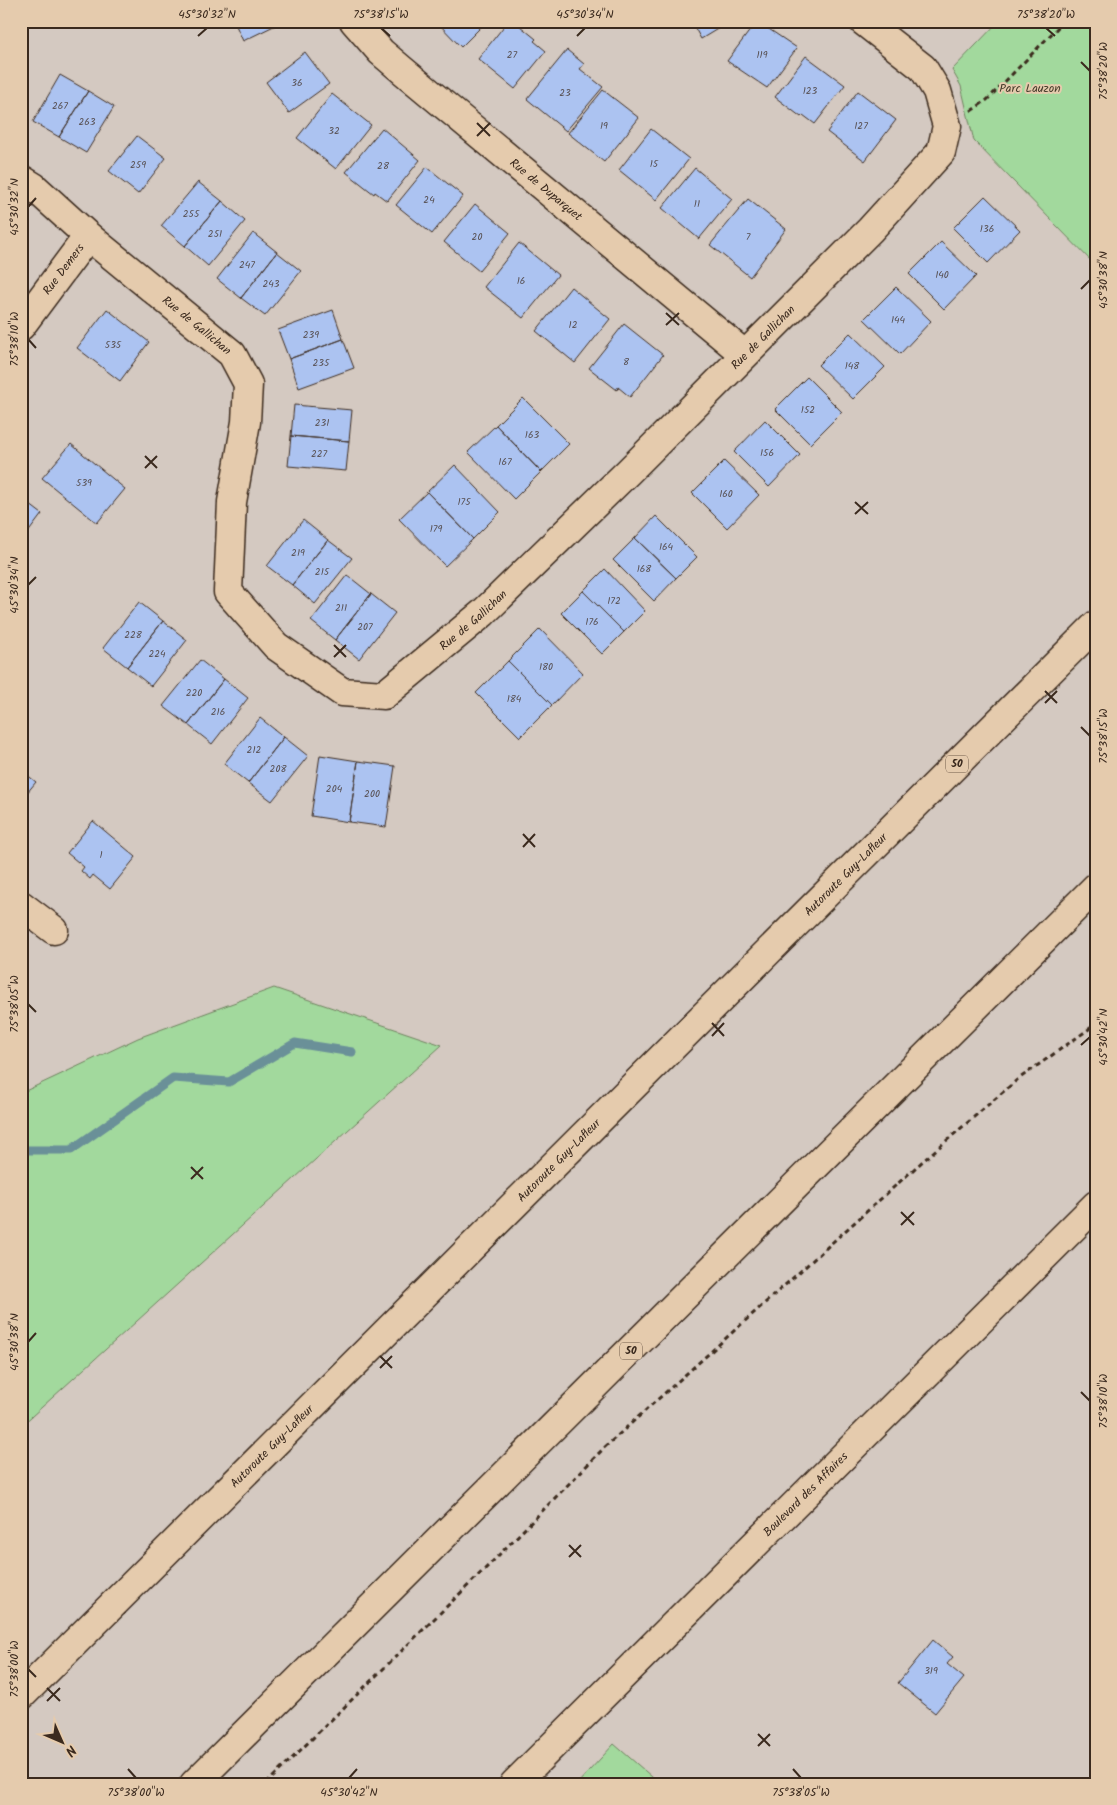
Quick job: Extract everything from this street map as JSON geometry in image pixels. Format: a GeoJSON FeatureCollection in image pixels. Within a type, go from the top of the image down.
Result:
{"type":"FeatureCollection","features":[{"type":"Feature","properties":{"kind":"main road","name":"Rue de Duparquet"},"geometry":{"type":"LineString","coordinates":[[354,21],[388,58],[744,354]]}},
{"type":"Feature","properties":{"kind":"main road","name":"Rue de Gallichan"},"geometry":{"type":"LineString","coordinates":[[21,179],[34,187],[88,236],[232,354],[248,384],[246,422],[232,502],[228,592],[276,646],[342,692],[384,695],[483,613],[600,499],[870,230],[941,152],[947,126],[937,91],[923,68],[864,21]]}},
{"type":"Feature","properties":{"kind":"main road","name":"Rue Demers"},"geometry":{"type":"LineString","coordinates":[[21,326],[88,236]]}},
{"type":"Feature","properties":{"kind":"main road","name":"Autoroute Guy-Lafleur"},"geometry":{"type":"LineString","coordinates":[[21,1696],[1096,625]]}},
{"type":"Feature","properties":{"kind":"main road","name":"50"},"geometry":{"type":"LineString","coordinates":[[194,1784],[1096,887]]}},
{"type":"Feature","properties":{"kind":"main road"},"geometry":{"type":"LineString","coordinates":[[21,904],[54,930]]}},
{"type":"Feature","properties":{"kind":"main road","name":"Boulevard des Affaires"},"geometry":{"type":"LineString","coordinates":[[514,1784],[1096,1205]]}},
{"type":"Feature","properties":{"kind":"path"},"geometry":{"type":"LineString","coordinates":[[947,126],[986,100],[1064,21]]}},
{"type":"Feature","properties":{"kind":"path"},"geometry":{"type":"LineString","coordinates":[[266,1784],[490,1565],[606,1446],[924,1160],[1017,1080],[1096,1024]]}},
{"type":"Feature","properties":{"kind":"green space","name":"Parc Lauzon"},"geometry":{"type":"Polygon","coordinates":[[[999,21],[1096,21],[1096,266],[974,141],[961,86],[952,70],[999,21]]]}},
{"type":"Feature","properties":{"kind":"green space"},"geometry":{"type":"Polygon","coordinates":[[[274,988],[442,1045],[21,1426],[21,1093],[138,1038],[274,988]]]}},
{"type":"Feature","properties":{"kind":"green space"},"geometry":{"type":"Polygon","coordinates":[[[614,1744],[660,1784],[577,1784],[614,1744]]]}},
{"type":"Feature","properties":{"kind":"building"},"geometry":{"type":"Polygon","coordinates":[[[234,21],[284,21],[243,41],[234,21]]]}},
{"type":"Feature","properties":{"kind":"building"},"geometry":{"type":"Polygon","coordinates":[[[436,21],[487,21],[461,47],[436,21]]]}},
{"type":"Feature","properties":{"kind":"building"},"geometry":{"type":"Polygon","coordinates":[[[508,21],[514,21],[536,39],[534,41],[546,51],[515,89],[478,59],[508,21]]]}},
{"type":"Feature","properties":{"kind":"building"},"geometry":{"type":"Polygon","coordinates":[[[691,21],[736,21],[730,25],[729,22],[701,39],[691,21]]]}},
{"type":"Feature","properties":{"kind":"building"},"geometry":{"type":"Polygon","coordinates":[[[757,21],[797,48],[767,88],[727,61],[757,21]]]}},
{"type":"Feature","properties":{"kind":"building"},"geometry":{"type":"Polygon","coordinates":[[[567,50],[584,64],[580,69],[603,87],[566,131],[527,99],[567,50]]]}},
{"type":"Feature","properties":{"kind":"building"},"geometry":{"type":"Polygon","coordinates":[[[305,52],[329,84],[289,113],[266,82],[305,52]]]}},
{"type":"Feature","properties":{"kind":"building"},"geometry":{"type":"Polygon","coordinates":[[[806,56],[845,85],[815,124],[803,115],[801,117],[775,97],[806,56]]]}},
{"type":"Feature","properties":{"kind":"building"},"geometry":{"type":"Polygon","coordinates":[[[60,75],[88,91],[59,137],[33,122],[60,75]]]}},
{"type":"Feature","properties":{"kind":"building"},"geometry":{"type":"Polygon","coordinates":[[[603,90],[639,118],[604,162],[568,133],[603,90]]]}},
{"type":"Feature","properties":{"kind":"building"},"geometry":{"type":"Polygon","coordinates":[[[88,91],[114,107],[86,153],[59,137],[88,91]]]}},
{"type":"Feature","properties":{"kind":"building"},"geometry":{"type":"Polygon","coordinates":[[[858,91],[896,120],[865,161],[827,132],[858,91]]]}},
{"type":"Feature","properties":{"kind":"building"},"geometry":{"type":"Polygon","coordinates":[[[332,94],[371,125],[336,169],[297,138],[332,94]]]}},
{"type":"Feature","properties":{"kind":"building"},"geometry":{"type":"Polygon","coordinates":[[[382,128],[420,160],[387,201],[375,192],[374,194],[346,172],[382,128]]]}},
{"type":"Feature","properties":{"kind":"building"},"geometry":{"type":"Polygon","coordinates":[[[651,129],[689,159],[656,200],[619,170],[651,129]]]}},
{"type":"Feature","properties":{"kind":"building"},"geometry":{"type":"Polygon","coordinates":[[[137,136],[166,158],[138,194],[109,171],[137,136]]]}},
{"type":"Feature","properties":{"kind":"building"},"geometry":{"type":"Polygon","coordinates":[[[427,167],[463,196],[432,234],[396,205],[427,167]]]}},
{"type":"Feature","properties":{"kind":"building"},"geometry":{"type":"Polygon","coordinates":[[[695,168],[732,199],[699,239],[662,208],[695,168]]]}},
{"type":"Feature","properties":{"kind":"building"},"geometry":{"type":"Polygon","coordinates":[[[198,182],[222,201],[185,246],[161,226],[198,182]]]}},
{"type":"Feature","properties":{"kind":"building"},"geometry":{"type":"Polygon","coordinates":[[[985,196],[1020,230],[988,263],[953,228],[985,196]]]}},
{"type":"Feature","properties":{"kind":"building"},"geometry":{"type":"Polygon","coordinates":[[[748,199],[786,229],[750,277],[710,245],[748,199]]]}},
{"type":"Feature","properties":{"kind":"building"},"geometry":{"type":"Polygon","coordinates":[[[222,201],[245,221],[208,266],[185,246],[222,201]]]}},
{"type":"Feature","properties":{"kind":"building"},"geometry":{"type":"Polygon","coordinates":[[[475,204],[510,233],[479,271],[444,242],[475,204]]]}},
{"type":"Feature","properties":{"kind":"building"},"geometry":{"type":"Polygon","coordinates":[[[253,233],[277,252],[241,298],[217,279],[253,233]]]}},
{"type":"Feature","properties":{"kind":"building"},"geometry":{"type":"Polygon","coordinates":[[[941,242],[976,276],[944,309],[909,274],[941,242]]]}},
{"type":"Feature","properties":{"kind":"building"},"geometry":{"type":"Polygon","coordinates":[[[519,243],[558,275],[523,318],[484,287],[519,243]]]}},
{"type":"Feature","properties":{"kind":"building"},"geometry":{"type":"Polygon","coordinates":[[[277,252],[301,271],[265,316],[241,298],[277,252]]]}},
{"type":"Feature","properties":{"kind":"building"},"geometry":{"type":"Polygon","coordinates":[[[571,287],[610,319],[575,363],[536,331],[571,287]]]}},
{"type":"Feature","properties":{"kind":"building"},"geometry":{"type":"Polygon","coordinates":[[[896,287],[931,321],[900,354],[864,319],[896,287]]]}},
{"type":"Feature","properties":{"kind":"building"},"geometry":{"type":"Polygon","coordinates":[[[107,309],[149,342],[120,381],[77,348],[107,309]]]}},
{"type":"Feature","properties":{"kind":"building"},"geometry":{"type":"Polygon","coordinates":[[[333,310],[343,339],[289,359],[278,330],[333,310]]]}},
{"type":"Feature","properties":{"kind":"building"},"geometry":{"type":"Polygon","coordinates":[[[624,324],[663,355],[630,397],[618,387],[617,390],[589,368],[624,324]]]}},
{"type":"Feature","properties":{"kind":"building"},"geometry":{"type":"Polygon","coordinates":[[[850,333],[885,367],[853,399],[818,365],[850,333]]]}},
{"type":"Feature","properties":{"kind":"building"},"geometry":{"type":"Polygon","coordinates":[[[343,339],[354,368],[299,388],[289,359],[343,339]]]}},
{"type":"Feature","properties":{"kind":"building"},"geometry":{"type":"Polygon","coordinates":[[[807,377],[842,412],[810,444],[775,409],[807,377]]]}},
{"type":"Feature","properties":{"kind":"building"},"geometry":{"type":"Polygon","coordinates":[[[523,398],[569,444],[541,472],[496,425],[523,398]]]}},
{"type":"Feature","properties":{"kind":"building"},"geometry":{"type":"Polygon","coordinates":[[[294,405],[352,410],[349,441],[291,436],[294,405]]]}},
{"type":"Feature","properties":{"kind":"building"},"geometry":{"type":"Polygon","coordinates":[[[765,420],[800,455],[769,487],[734,452],[765,420]]]}},
{"type":"Feature","properties":{"kind":"building"},"geometry":{"type":"Polygon","coordinates":[[[496,425],[541,472],[514,499],[468,452],[496,425]]]}},
{"type":"Feature","properties":{"kind":"building"},"geometry":{"type":"Polygon","coordinates":[[[291,436],[349,441],[346,471],[288,466],[291,436]]]}},
{"type":"Feature","properties":{"kind":"building"},"geometry":{"type":"Polygon","coordinates":[[[71,444],[125,489],[97,523],[42,478],[71,444]]]}},
{"type":"Feature","properties":{"kind":"building"},"geometry":{"type":"Polygon","coordinates":[[[724,461],[759,495],[727,528],[692,493],[724,461]]]}},
{"type":"Feature","properties":{"kind":"building"},"geometry":{"type":"Polygon","coordinates":[[[455,465],[500,512],[473,539],[427,492],[455,465]]]}},
{"type":"Feature","properties":{"kind":"building"},"geometry":{"type":"Polygon","coordinates":[[[427,492],[473,539],[445,566],[399,519],[427,492]]]}},
{"type":"Feature","properties":{"kind":"building"},"geometry":{"type":"Polygon","coordinates":[[[21,498],[42,514],[21,542],[21,498]]]}},
{"type":"Feature","properties":{"kind":"building"},"geometry":{"type":"Polygon","coordinates":[[[656,516],[697,557],[676,578],[635,538],[656,516]]]}},
{"type":"Feature","properties":{"kind":"building"},"geometry":{"type":"Polygon","coordinates":[[[303,520],[328,540],[292,585],[267,566],[303,520]]]}},
{"type":"Feature","properties":{"kind":"building"},"geometry":{"type":"Polygon","coordinates":[[[635,538],[676,578],[654,601],[613,560],[635,538]]]}},
{"type":"Feature","properties":{"kind":"building"},"geometry":{"type":"Polygon","coordinates":[[[328,540],[352,558],[315,604],[292,585],[328,540]]]}},
{"type":"Feature","properties":{"kind":"building"},"geometry":{"type":"Polygon","coordinates":[[[605,569],[645,611],[624,632],[583,591],[605,569]]]}},
{"type":"Feature","properties":{"kind":"building"},"geometry":{"type":"Polygon","coordinates":[[[347,575],[371,594],[335,640],[311,621],[347,575]]]}},
{"type":"Feature","properties":{"kind":"building"},"geometry":{"type":"Polygon","coordinates":[[[583,591],[624,632],[602,654],[561,613],[583,591]]]}},
{"type":"Feature","properties":{"kind":"building"},"geometry":{"type":"Polygon","coordinates":[[[371,594],[395,613],[359,659],[335,640],[371,594]]]}},
{"type":"Feature","properties":{"kind":"building"},"geometry":{"type":"Polygon","coordinates":[[[139,602],[163,621],[127,667],[103,648],[139,602]]]}},
{"type":"Feature","properties":{"kind":"building"},"geometry":{"type":"Polygon","coordinates":[[[163,621],[187,640],[151,686],[127,667],[163,621]]]}},
{"type":"Feature","properties":{"kind":"building"},"geometry":{"type":"Polygon","coordinates":[[[540,629],[583,673],[552,705],[508,661],[540,629]]]}},
{"type":"Feature","properties":{"kind":"building"},"geometry":{"type":"Polygon","coordinates":[[[200,660],[224,679],[188,725],[163,706],[200,660]]]}},
{"type":"Feature","properties":{"kind":"building"},"geometry":{"type":"Polygon","coordinates":[[[508,661],[552,705],[520,737],[476,693],[508,661]]]}},
{"type":"Feature","properties":{"kind":"building"},"geometry":{"type":"Polygon","coordinates":[[[224,679],[248,698],[212,744],[188,725],[224,679]]]}},
{"type":"Feature","properties":{"kind":"building"},"geometry":{"type":"Polygon","coordinates":[[[260,718],[284,737],[248,783],[224,764],[260,718]]]}},
{"type":"Feature","properties":{"kind":"building"},"geometry":{"type":"Polygon","coordinates":[[[284,737],[308,756],[272,801],[248,783],[284,737]]]}},
{"type":"Feature","properties":{"kind":"building"},"geometry":{"type":"Polygon","coordinates":[[[320,755],[358,761],[349,822],[311,816],[320,755]]]}},
{"type":"Feature","properties":{"kind":"building"},"geometry":{"type":"Polygon","coordinates":[[[358,761],[395,766],[386,827],[349,822],[358,761]]]}},
{"type":"Feature","properties":{"kind":"building"},"geometry":{"type":"Polygon","coordinates":[[[21,770],[36,782],[21,800],[21,770]]]}},
{"type":"Feature","properties":{"kind":"building"},"geometry":{"type":"Polygon","coordinates":[[[93,821],[136,857],[110,889],[93,875],[90,879],[81,871],[84,867],[67,853],[93,821]]]}},
{"type":"Feature","properties":{"kind":"building"},"geometry":{"type":"Polygon","coordinates":[[[933,1640],[953,1657],[947,1664],[964,1678],[935,1713],[898,1683],[933,1640]]]}},
{"type":"Feature","properties":{"kind":"waterway"},"geometry":{"type":"LineString","coordinates":[[21,1150],[71,1150],[173,1078],[229,1082],[295,1043],[352,1052]]}}]}
